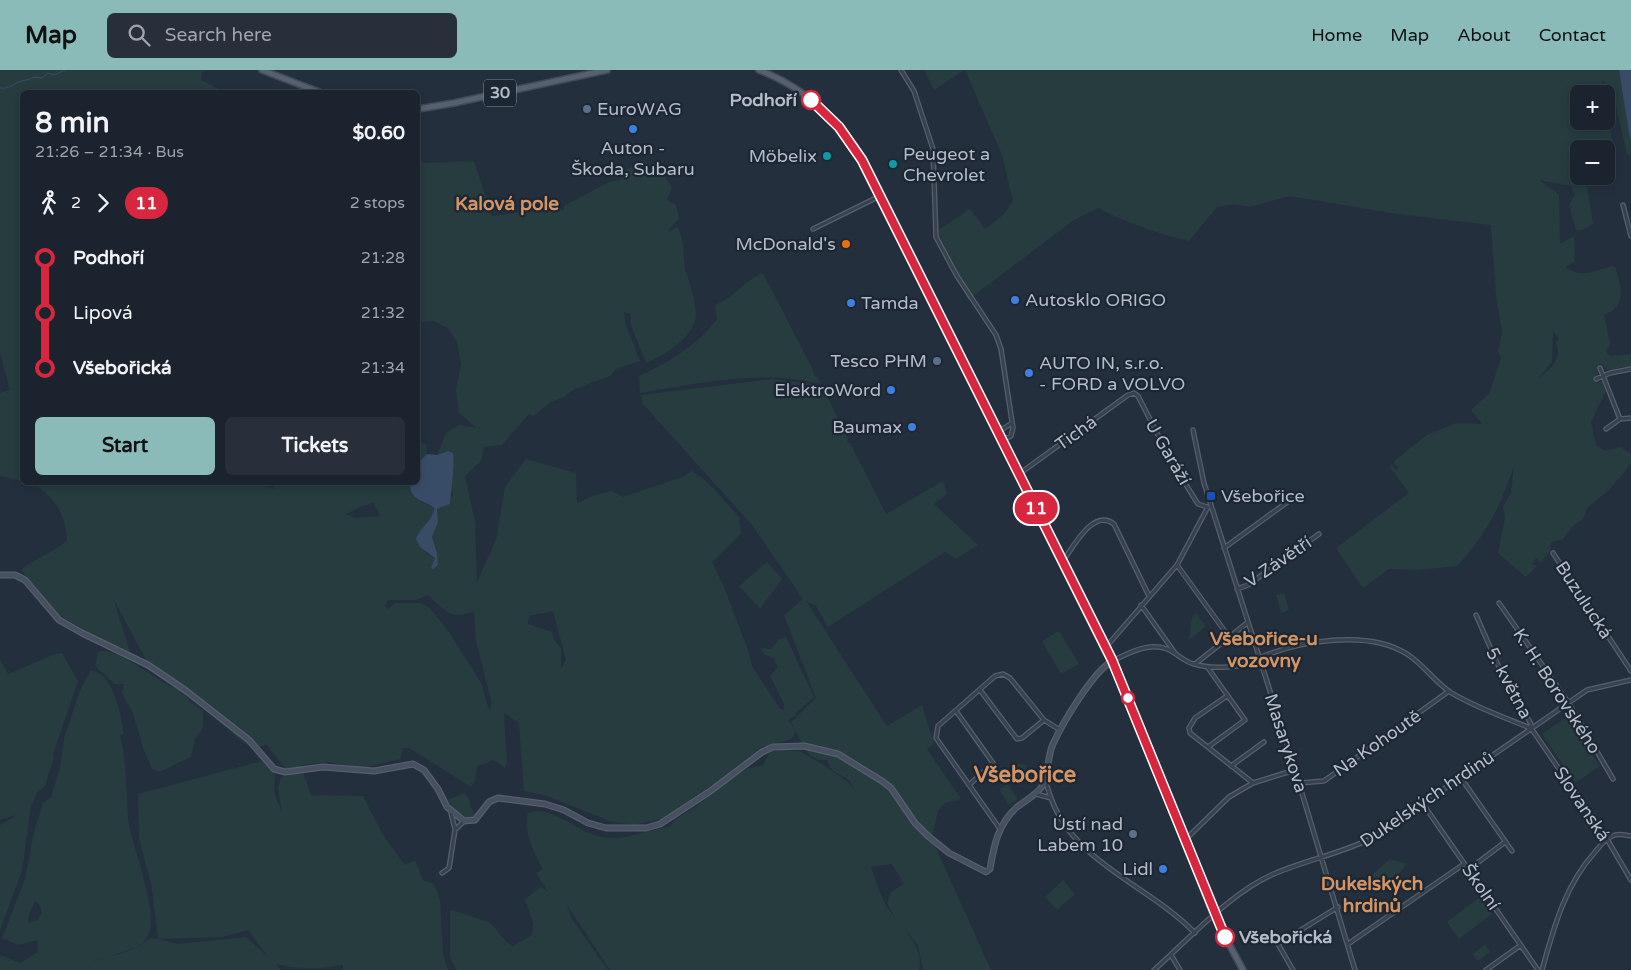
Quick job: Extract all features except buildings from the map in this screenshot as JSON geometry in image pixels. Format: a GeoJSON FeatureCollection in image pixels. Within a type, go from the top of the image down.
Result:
{"type":"FeatureCollection","features":[{"type":"Feature","properties":{"kind":"main road"},"geometry":{"type":"LineString","coordinates":[[262,70],[314,90]]}},
{"type":"Feature","properties":{"kind":"main road","name":"30"},"geometry":{"type":"LineString","coordinates":[[420,108],[454,103],[607,70]]}},
{"type":"Feature","properties":{"kind":"main road"},"geometry":{"type":"LineString","coordinates":[[759,70],[799,91],[833,120],[856,150],[1106,647],[1214,916],[1243,970]]}},
{"type":"Feature","properties":{"kind":"street"},"geometry":{"type":"LineString","coordinates":[[901,70],[914,90],[933,149],[936,237],[956,276],[996,335],[1002,349],[1014,428],[1011,436],[1003,440]]}},
{"type":"Feature","properties":{"kind":"street"},"geometry":{"type":"LineString","coordinates":[[812,229],[880,196]]}},
{"type":"Feature","properties":{"kind":"street"},"geometry":{"type":"LineString","coordinates":[[1622,206],[1631,236]]}},
{"type":"Feature","properties":{"kind":"street"},"geometry":{"type":"LineString","coordinates":[[1600,368],[1620,419]]}},
{"type":"Feature","properties":{"kind":"street"},"geometry":{"type":"LineString","coordinates":[[1596,379],[1631,369]]}},
{"type":"Feature","properties":{"kind":"street","name":"Tichá"},"geometry":{"type":"LineString","coordinates":[[1019,474],[1128,395],[1134,393]]}},
{"type":"Feature","properties":{"kind":"street","name":"U Garáží"},"geometry":{"type":"LineString","coordinates":[[1134,393],[1138,396],[1173,464],[1198,504],[1209,506]]}},
{"type":"Feature","properties":{"kind":"street"},"geometry":{"type":"LineString","coordinates":[[1606,429],[1620,419],[1631,418]]}},
{"type":"Feature","properties":{"kind":"street"},"geometry":{"type":"LineString","coordinates":[[995,425],[1004,429],[1012,423]]}},
{"type":"Feature","properties":{"kind":"street","name":"Masarykova"},"geometry":{"type":"LineString","coordinates":[[1193,430],[1209,506],[1295,770],[1338,907],[1355,970]]}},
{"type":"Feature","properties":{"kind":"street"},"geometry":{"type":"LineString","coordinates":[[1224,548],[1293,498]]}},
{"type":"Feature","properties":{"kind":"street"},"geometry":{"type":"LineString","coordinates":[[1106,647],[1177,565],[1209,506]]}},
{"type":"Feature","properties":{"kind":"street"},"geometry":{"type":"LineString","coordinates":[[1063,561],[1092,524],[1102,519],[1109,520],[1114,524],[1149,596]]}},
{"type":"Feature","properties":{"kind":"street","name":"V Závětří"},"geometry":{"type":"LineString","coordinates":[[1237,589],[1248,586],[1319,534]]}},
{"type":"Feature","properties":{"kind":"street","name":"Buzulucká"},"geometry":{"type":"LineString","coordinates":[[1553,553],[1631,671]]}},
{"type":"Feature","properties":{"kind":"street"},"geometry":{"type":"LineString","coordinates":[[1177,565],[1229,637]]}},
{"type":"Feature","properties":{"kind":"street"},"geometry":{"type":"LineString","coordinates":[[0,575],[15,575],[25,580],[59,620],[148,665],[185,690],[249,740],[274,769],[285,772],[323,767],[374,771],[413,764],[424,770],[451,812],[455,830],[449,868],[442,873]]}},
{"type":"Feature","properties":{"kind":"street","name":"K. H. Borovského"},"geometry":{"type":"LineString","coordinates":[[1499,603],[1568,702],[1613,779]]}},
{"type":"Feature","properties":{"kind":"street"},"geometry":{"type":"LineString","coordinates":[[1141,605],[1176,654]]}},
{"type":"Feature","properties":{"kind":"street","name":"5. května"},"geometry":{"type":"LineString","coordinates":[[1476,615],[1498,665],[1531,724],[1531,728],[1592,688],[1631,680]]}},
{"type":"Feature","properties":{"kind":"street"},"geometry":{"type":"LineString","coordinates":[[1195,664],[1247,623]]}},
{"type":"Feature","properties":{"kind":"street"},"geometry":{"type":"LineString","coordinates":[[455,830],[464,821],[475,820],[489,802],[498,798],[545,804],[564,810],[588,823],[606,828],[646,828],[660,824],[709,792],[762,752],[773,747],[804,746],[838,754],[866,774],[882,781],[891,788],[920,829],[942,847],[984,871],[990,869],[994,844],[1000,829],[1016,808],[1035,794],[1045,779],[1053,745],[1096,674],[1112,660],[1131,651],[1149,647],[1159,647],[1195,664],[1207,667],[1259,660],[1276,651],[1304,644],[1347,640],[1385,645],[1408,654],[1449,691],[1531,728]]}},
{"type":"Feature","properties":{"kind":"street"},"geometry":{"type":"LineString","coordinates":[[1207,667],[1245,720],[1208,747]]}},
{"type":"Feature","properties":{"kind":"street"},"geometry":{"type":"LineString","coordinates":[[1000,829],[936,738],[938,726],[995,676],[1007,675],[1044,720],[1061,730]]}},
{"type":"Feature","properties":{"kind":"street"},"geometry":{"type":"LineString","coordinates":[[980,690],[1017,739],[1022,738],[1044,720]]}},
{"type":"Feature","properties":{"kind":"street","name":"Na Kohoutě"},"geometry":{"type":"LineString","coordinates":[[1299,783],[1324,781],[1449,691]]}},
{"type":"Feature","properties":{"kind":"street"},"geometry":{"type":"LineString","coordinates":[[1228,696],[1191,722],[1190,733],[1253,784]]}},
{"type":"Feature","properties":{"kind":"street"},"geometry":{"type":"LineString","coordinates":[[956,711],[993,763],[969,785]]}},
{"type":"Feature","properties":{"kind":"street","name":"Dukelských hrdinů"},"geometry":{"type":"LineString","coordinates":[[1154,970],[1233,899],[1275,873],[1359,845],[1423,804],[1531,728]]}},
{"type":"Feature","properties":{"kind":"street","name":"Slovanská"},"geometry":{"type":"LineString","coordinates":[[1531,728],[1607,838],[1631,880]]}},
{"type":"Feature","properties":{"kind":"street"},"geometry":{"type":"LineString","coordinates":[[1231,766],[1264,742]]}},
{"type":"Feature","properties":{"kind":"street"},"geometry":{"type":"LineString","coordinates":[[1184,841],[1229,797],[1253,784],[1295,770]]}},
{"type":"Feature","properties":{"kind":"street"},"geometry":{"type":"LineString","coordinates":[[1461,778],[1512,851]]}},
{"type":"Feature","properties":{"kind":"street"},"geometry":{"type":"LineString","coordinates":[[1045,779],[1060,819],[1092,855],[1159,901],[1195,933]]}},
{"type":"Feature","properties":{"kind":"street"},"geometry":{"type":"LineString","coordinates":[[1035,794],[1052,798]]}},
{"type":"Feature","properties":{"kind":"street","name":"Školní"},"geometry":{"type":"LineString","coordinates":[[1423,804],[1540,970]]}},
{"type":"Feature","properties":{"kind":"street"},"geometry":{"type":"LineString","coordinates":[[451,812],[464,821]]}},
{"type":"Feature","properties":{"kind":"street"},"geometry":{"type":"LineString","coordinates":[[1540,970],[1569,887],[1580,869],[1607,838],[1621,834],[1631,836]]}},
{"type":"Feature","properties":{"kind":"street"},"geometry":{"type":"LineString","coordinates":[[1468,870],[1505,842]]}},
{"type":"Feature","properties":{"kind":"street"},"geometry":{"type":"LineString","coordinates":[[1348,944],[1464,864]]}},
{"type":"Feature","properties":{"kind":"street"},"geometry":{"type":"LineString","coordinates":[[1293,970],[1278,944],[1338,907]]}},
{"type":"Feature","properties":{"kind":"street"},"geometry":{"type":"LineString","coordinates":[[1486,970],[1521,945]]}},
{"type":"Feature","properties":{"kind":"street"},"geometry":{"type":"LineString","coordinates":[[1171,955],[1180,970]]}},
{"type":"Feature","properties":{"kind":"green space"},"geometry":{"type":"Polygon","coordinates":[[[0,70],[206,70],[202,72],[201,80],[221,90],[20,90],[20,481],[0,476],[0,393],[10,390],[0,352],[0,70]]]}},
{"type":"Feature","properties":{"kind":"green space"},"geometry":{"type":"Polygon","coordinates":[[[924,70],[964,70],[934,90],[924,70]]]}},
{"type":"Feature","properties":{"kind":"green space"},"geometry":{"type":"Polygon","coordinates":[[[965,70],[1619,70],[1631,141],[1631,157],[1627,154],[1615,101],[1615,85],[1606,85],[1602,79],[1603,85],[1570,85],[1570,130],[1611,130],[1612,138],[1612,140],[1570,140],[1570,185],[1587,185],[1593,224],[1582,230],[1576,230],[1569,205],[1575,195],[1571,186],[1539,180],[1559,194],[1560,244],[1574,236],[1575,262],[1565,267],[1577,273],[1588,273],[1612,266],[1615,267],[1621,295],[1616,307],[1604,315],[1610,343],[1606,352],[1610,356],[1631,354],[1631,366],[1607,370],[1601,364],[1597,365],[1598,373],[1592,379],[1593,381],[1603,382],[1606,391],[1591,422],[1596,445],[1605,451],[1621,447],[1631,454],[1631,464],[1609,490],[1587,508],[1583,519],[1573,526],[1563,539],[1550,543],[1550,551],[1540,563],[1537,558],[1533,561],[1532,564],[1537,566],[1526,577],[1498,553],[1505,518],[1503,506],[1511,493],[1514,466],[1492,519],[1477,543],[1457,566],[1417,570],[1389,569],[1363,588],[1336,548],[1409,493],[1389,466],[1391,465],[1396,470],[1398,468],[1393,462],[1427,435],[1456,423],[1482,424],[1471,410],[1489,394],[1501,358],[1498,352],[1502,332],[1496,295],[1491,225],[1397,214],[1290,196],[1250,207],[1235,204],[1217,207],[1189,241],[1143,228],[1098,208],[1074,220],[968,300],[932,234],[970,209],[985,229],[1003,215],[1013,201],[1002,155],[965,70]],[[1553,331],[1552,362],[1537,379],[1548,371],[1554,363],[1558,355],[1556,343],[1559,339],[1553,331]]]}},
{"type":"Feature","properties":{"kind":"green space"},"geometry":{"type":"Polygon","coordinates":[[[644,160],[647,162],[651,176],[665,177],[672,187],[667,200],[676,205],[679,218],[668,231],[677,227],[680,233],[685,269],[695,304],[696,316],[692,328],[682,341],[646,363],[630,323],[631,314],[624,312],[626,325],[640,361],[616,369],[610,376],[575,389],[564,397],[551,402],[533,416],[529,414],[502,445],[484,447],[481,461],[465,476],[475,522],[477,582],[496,540],[505,487],[526,459],[576,473],[577,503],[611,491],[623,497],[683,477],[691,471],[711,486],[739,517],[741,533],[712,562],[724,587],[748,650],[752,666],[780,709],[784,710],[784,704],[770,676],[778,667],[772,657],[765,655],[760,648],[771,649],[779,639],[786,637],[814,697],[795,716],[788,720],[796,731],[791,722],[816,698],[784,615],[803,599],[752,525],[643,404],[641,395],[772,379],[819,385],[822,386],[848,439],[847,443],[850,443],[886,514],[943,481],[947,494],[934,504],[978,545],[956,559],[945,552],[828,627],[816,606],[806,601],[887,726],[922,705],[934,744],[927,749],[961,799],[945,803],[938,810],[932,839],[991,970],[923,970],[918,945],[898,921],[909,935],[918,952],[919,970],[610,970],[567,905],[572,919],[608,970],[457,970],[450,958],[450,910],[490,923],[513,946],[532,935],[533,923],[525,899],[541,887],[548,892],[536,873],[543,869],[536,857],[528,833],[528,813],[546,812],[592,834],[610,838],[627,837],[670,827],[675,820],[701,803],[724,784],[747,769],[763,765],[770,752],[781,750],[799,751],[825,766],[848,782],[854,789],[849,780],[832,770],[827,760],[820,760],[810,755],[796,732],[791,739],[760,748],[715,783],[661,819],[633,825],[610,821],[544,795],[524,791],[519,723],[504,713],[507,763],[505,768],[494,760],[477,766],[475,781],[471,787],[409,748],[403,748],[401,759],[362,768],[328,762],[302,765],[298,768],[285,768],[267,745],[251,748],[184,693],[190,702],[203,710],[203,728],[195,739],[191,757],[159,772],[152,769],[143,748],[133,713],[122,693],[124,684],[115,684],[95,666],[98,652],[106,651],[127,659],[178,689],[153,673],[113,598],[131,655],[104,642],[59,615],[21,570],[67,540],[64,521],[56,505],[44,491],[34,485],[260,485],[273,489],[275,485],[410,485],[410,488],[422,502],[434,508],[433,516],[417,537],[426,553],[435,558],[434,567],[438,564],[432,537],[437,509],[444,506],[453,495],[451,478],[454,461],[448,451],[437,455],[446,433],[459,425],[477,428],[459,413],[456,389],[461,365],[457,342],[448,328],[434,321],[420,322],[420,161],[425,163],[474,161],[492,216],[538,210],[564,210],[564,206],[609,182],[619,180],[622,178],[622,172],[644,160]],[[374,503],[362,506],[346,514],[355,518],[380,516],[374,503]],[[428,595],[416,600],[388,600],[385,606],[387,609],[396,603],[421,603],[430,608],[449,632],[481,683],[489,710],[492,704],[476,640],[474,611],[459,615],[448,612],[428,595]],[[553,611],[529,616],[528,624],[552,632],[554,640],[561,648],[561,669],[566,660],[553,611]],[[892,864],[871,867],[885,903],[896,919],[887,903],[891,892],[904,884],[892,864]]]}},
{"type":"Feature","properties":{"kind":"green space"},"geometry":{"type":"Polygon","coordinates":[[[763,273],[814,372],[813,375],[817,377],[821,384],[776,378],[730,379],[640,393],[639,376],[672,359],[701,337],[717,319],[715,305],[763,273]]]}},
{"type":"Feature","properties":{"kind":"green space"},"geometry":{"type":"Polygon","coordinates":[[[420,442],[426,444],[427,454],[420,466],[420,442]]]}},
{"type":"Feature","properties":{"kind":"green space"},"geometry":{"type":"Polygon","coordinates":[[[767,562],[782,579],[760,609],[739,586],[767,562]]]}},
{"type":"Feature","properties":{"kind":"green space"},"geometry":{"type":"Polygon","coordinates":[[[1284,593],[1289,610],[1281,613],[1276,595],[1284,593]]]}},
{"type":"Feature","properties":{"kind":"green space"},"geometry":{"type":"Polygon","coordinates":[[[1196,613],[1206,626],[1189,640],[1192,616],[1196,613]]]}},
{"type":"Feature","properties":{"kind":"green space"},"geometry":{"type":"Polygon","coordinates":[[[1059,631],[1079,664],[1061,674],[1042,641],[1059,631]]]}},
{"type":"Feature","properties":{"kind":"green space"},"geometry":{"type":"Polygon","coordinates":[[[62,653],[78,681],[53,754],[54,758],[45,786],[37,793],[31,806],[22,871],[0,930],[0,825],[17,815],[0,820],[0,660],[8,674],[55,654],[62,653]]]}},
{"type":"Feature","properties":{"kind":"green space"},"geometry":{"type":"Polygon","coordinates":[[[91,670],[99,674],[111,687],[121,716],[124,734],[120,735],[125,766],[128,818],[151,916],[150,930],[145,941],[136,947],[140,946],[150,938],[158,939],[152,888],[139,838],[138,794],[262,761],[275,774],[274,792],[282,813],[278,787],[281,778],[288,773],[303,772],[311,795],[363,796],[383,835],[405,865],[415,860],[423,880],[434,884],[440,899],[443,954],[448,970],[343,970],[343,965],[308,968],[291,967],[275,963],[281,970],[0,970],[0,955],[20,963],[38,952],[37,940],[18,945],[2,938],[25,879],[34,832],[43,803],[51,797],[60,768],[64,738],[81,688],[91,670]],[[35,901],[28,918],[29,923],[38,920],[42,913],[40,905],[35,901]],[[248,930],[222,937],[159,939],[177,944],[246,937],[268,957],[248,930]]]}},
{"type":"Feature","properties":{"kind":"green space"},"geometry":{"type":"Polygon","coordinates":[[[1567,717],[1600,766],[1575,783],[1542,734],[1567,717]]]}},
{"type":"Feature","properties":{"kind":"green space"},"geometry":{"type":"Polygon","coordinates":[[[1019,763],[1026,765],[1028,770],[1020,784],[1014,778],[1012,772],[1019,763]]]}},
{"type":"Feature","properties":{"kind":"green space"},"geometry":{"type":"Polygon","coordinates":[[[1007,784],[1018,799],[1009,805],[999,790],[1007,784]]]}},
{"type":"Feature","properties":{"kind":"green space"},"geometry":{"type":"Polygon","coordinates":[[[464,793],[476,815],[470,820],[454,810],[447,800],[464,793]]]}},
{"type":"Feature","properties":{"kind":"green space"},"geometry":{"type":"Polygon","coordinates":[[[1390,859],[1406,864],[1400,873],[1372,891],[1368,878],[1390,859]]]}},
{"type":"Feature","properties":{"kind":"green space"},"geometry":{"type":"Polygon","coordinates":[[[1063,880],[1075,894],[1057,910],[1045,897],[1063,880]]]}},
{"type":"Feature","properties":{"kind":"green space"},"geometry":{"type":"Polygon","coordinates":[[[1480,897],[1492,914],[1459,939],[1447,922],[1480,897]]]}},
{"type":"Feature","properties":{"kind":"green space"},"geometry":{"type":"Polygon","coordinates":[[[1485,945],[1490,952],[1478,961],[1472,954],[1485,945]]]}},
{"type":"Feature","properties":{"kind":"water"},"geometry":{"type":"Polygon","coordinates":[[[1619,70],[1631,70],[1631,141],[1629,133],[1619,70]]]}},
{"type":"Feature","properties":{"kind":"water"},"geometry":{"type":"Polygon","coordinates":[[[448,451],[453,453],[453,478],[450,504],[437,509],[438,522],[432,537],[437,553],[438,565],[433,569],[431,568],[435,558],[420,547],[416,539],[432,516],[434,508],[418,499],[412,493],[410,485],[420,485],[420,461],[427,454],[437,455],[448,451]]]}},
{"type":"Feature","properties":{"kind":"waterway"},"geometry":{"type":"LineString","coordinates":[[0,88],[8,87],[34,77],[42,78],[48,73],[54,75],[65,70]]}},
{"type":"Feature","properties":{"kind":"bus line","name":"11"},"geometry":{"type":"LineString","coordinates":[[811,100],[839,127],[862,160],[1077,589],[1123,684],[1144,742],[1214,916],[1225,937]]}},
{"type":"Feature","properties":{"kind":"place","name":"Podhoří"},"geometry":{"type":"Point","coordinates":[811,100]}},
{"type":"Feature","properties":{"kind":"place","name":"EuroWAG"},"geometry":{"type":"Point","coordinates":[587,109]}},
{"type":"Feature","properties":{"kind":"place","name":"Auton - Škoda, Subaru"},"geometry":{"type":"Point","coordinates":[633,129]}},
{"type":"Feature","properties":{"kind":"place","name":"Möbelix"},"geometry":{"type":"Point","coordinates":[827,156]}},
{"type":"Feature","properties":{"kind":"place","name":"Peugeot a Chevrolet"},"geometry":{"type":"Point","coordinates":[893,164]}},
{"type":"Feature","properties":{"kind":"place","name":"McDonald's"},"geometry":{"type":"Point","coordinates":[846,244]}},
{"type":"Feature","properties":{"kind":"place","name":"Autosklo ORIGO"},"geometry":{"type":"Point","coordinates":[1015,300]}},
{"type":"Feature","properties":{"kind":"place","name":"Tamda"},"geometry":{"type":"Point","coordinates":[851,303]}},
{"type":"Feature","properties":{"kind":"place","name":"Tesco PHM"},"geometry":{"type":"Point","coordinates":[937,361]}},
{"type":"Feature","properties":{"kind":"place","name":"AUTO IN, s.r.o. - FORD a VOLVO"},"geometry":{"type":"Point","coordinates":[1029,373]}},
{"type":"Feature","properties":{"kind":"place","name":"ElektroWord"},"geometry":{"type":"Point","coordinates":[891,390]}},
{"type":"Feature","properties":{"kind":"place","name":"Baumax"},"geometry":{"type":"Point","coordinates":[912,427]}},
{"type":"Feature","properties":{"kind":"place","name":"Všebořice"},"geometry":{"type":"Point","coordinates":[1211,496]}},
{"type":"Feature","properties":{"kind":"place","name":"Ústí nad Labem 10"},"geometry":{"type":"Point","coordinates":[1133,834]}},
{"type":"Feature","properties":{"kind":"place","name":"Lidl"},"geometry":{"type":"Point","coordinates":[1163,869]}},
{"type":"Feature","properties":{"kind":"place","name":"Všebořická"},"geometry":{"type":"Point","coordinates":[1225,937]}},
{"type":"Feature","properties":{"kind":"district","name":"Kalová pole"},"geometry":{"type":"Point","coordinates":[507,204]}},
{"type":"Feature","properties":{"kind":"district","name":"Všebořice-u vozovny"},"geometry":{"type":"Point","coordinates":[1264,650]}},
{"type":"Feature","properties":{"kind":"district","name":"Všebořice"},"geometry":{"type":"Point","coordinates":[1025,775]}},
{"type":"Feature","properties":{"kind":"district","name":"Dukelských hrdinů"},"geometry":{"type":"Point","coordinates":[1372,895]}}]}
